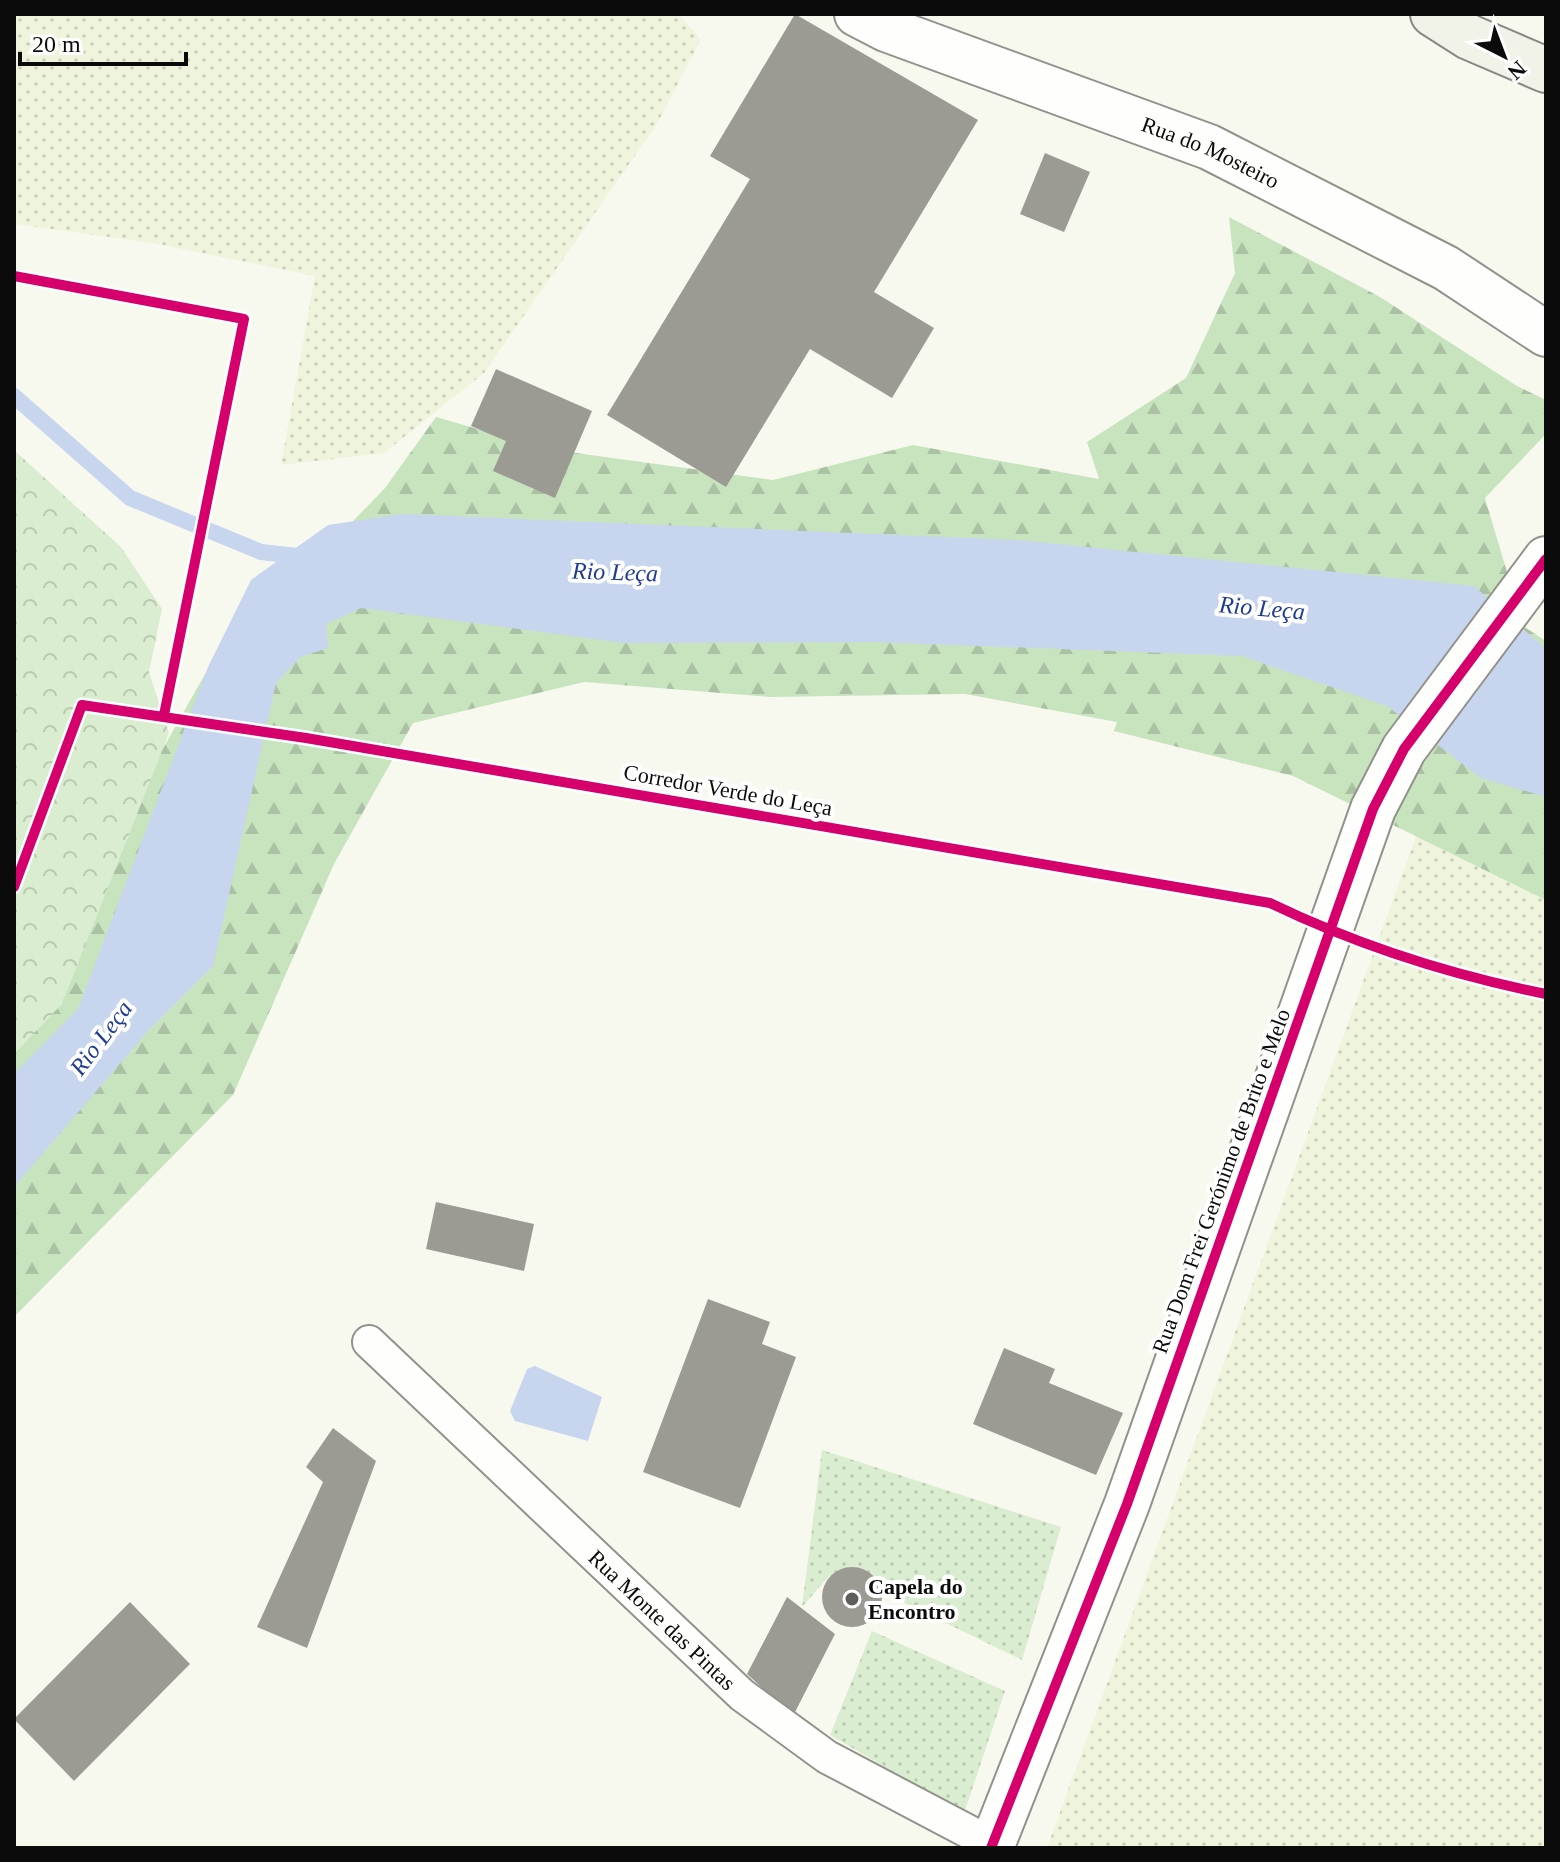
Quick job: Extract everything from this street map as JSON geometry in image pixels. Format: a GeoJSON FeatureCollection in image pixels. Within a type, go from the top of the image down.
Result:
{"type":"FeatureCollection","features":[{"type":"Feature","properties":{"kind":"main road"},"geometry":{"type":"LineString","coordinates":[[1433,14],[1469,37],[1546,70]]}},
{"type":"Feature","properties":{"kind":"street","name":"Rua do Mosteiro"},"geometry":{"type":"LineString","coordinates":[[857,14],[886,29],[1209,147],[1446,268],[1546,334]]}},
{"type":"Feature","properties":{"kind":"street","name":"Rua Dom Frei Gerónimo de Brito e Melo"},"geometry":{"type":"LineString","coordinates":[[992,1846],[1127,1504],[1373,809],[1404,749],[1546,559]]}},
{"type":"Feature","properties":{"kind":"lane","name":"Rua Monte das Pintas"},"geometry":{"type":"LineString","coordinates":[[369,1342],[742,1695],[827,1757],[992,1846]]}},
{"type":"Feature","properties":{"kind":"green space"},"geometry":{"type":"Polygon","coordinates":[[[14,14],[678,14],[701,39],[657,124],[484,373],[384,453],[281,465],[315,276],[153,243],[14,224],[14,14]]]}},
{"type":"Feature","properties":{"kind":"green space"},"geometry":{"type":"Polygon","coordinates":[[[1229,217],[1380,297],[1517,386],[1546,400],[1546,434],[1485,498],[1523,626],[1546,641],[1546,900],[1293,776],[1114,731],[1117,722],[965,694],[771,697],[584,682],[413,723],[334,864],[233,1095],[14,1317],[14,1013],[205,674],[385,488],[436,417],[547,449],[773,480],[913,445],[1099,479],[1087,442],[1186,378],[1235,273],[1229,217]]]}},
{"type":"Feature","properties":{"kind":"green space"},"geometry":{"type":"Polygon","coordinates":[[[14,450],[121,547],[162,609],[149,672],[169,733],[62,1004],[14,1054],[14,450]]]}},
{"type":"Feature","properties":{"kind":"green space"},"geometry":{"type":"Polygon","coordinates":[[[1430,798],[1546,846],[1546,1848],[1047,1848],[1430,798]]]}},
{"type":"Feature","properties":{"kind":"green space"},"geometry":{"type":"Polygon","coordinates":[[[822,1450],[1061,1527],[1022,1660],[882,1592],[873,1575],[855,1567],[829,1576],[802,1607],[822,1450]]]}},
{"type":"Feature","properties":{"kind":"green space"},"geometry":{"type":"Polygon","coordinates":[[[872,1631],[1005,1691],[964,1813],[830,1735],[872,1631]]]}},
{"type":"Feature","properties":{"kind":"water","name":"Rio Leça"},"geometry":{"type":"Polygon","coordinates":[[[402,514],[1017,540],[1474,586],[1546,649],[1546,797],[1481,778],[1387,706],[1242,656],[877,642],[624,643],[361,608],[326,624],[328,648],[300,657],[276,683],[213,966],[148,1031],[14,1187],[14,1074],[78,1009],[208,667],[251,580],[328,525],[402,514]]]}},
{"type":"Feature","properties":{"kind":"water"},"geometry":{"type":"Polygon","coordinates":[[[535,1366],[602,1397],[588,1441],[515,1421],[510,1411],[527,1369],[535,1366]]]}},
{"type":"Feature","properties":{"kind":"building"},"geometry":{"type":"Polygon","coordinates":[[[795,14],[978,120],[874,292],[934,328],[892,398],[810,349],[726,487],[607,415],[750,179],[710,156],[795,14]]]}},
{"type":"Feature","properties":{"kind":"building"},"geometry":{"type":"Polygon","coordinates":[[[1045,153],[1090,172],[1064,232],[1020,214],[1045,153]]]}},
{"type":"Feature","properties":{"kind":"building"},"geometry":{"type":"Polygon","coordinates":[[[496,369],[592,411],[555,498],[493,471],[506,441],[471,426],[496,369]]]}},
{"type":"Feature","properties":{"kind":"building"},"geometry":{"type":"Polygon","coordinates":[[[436,1202],[534,1224],[524,1271],[426,1249],[436,1202]]]}},
{"type":"Feature","properties":{"kind":"building"},"geometry":{"type":"Polygon","coordinates":[[[708,1299],[770,1322],[762,1344],[796,1357],[740,1508],[643,1472],[708,1299]]]}},
{"type":"Feature","properties":{"kind":"building"},"geometry":{"type":"Polygon","coordinates":[[[1004,1348],[1055,1369],[1049,1383],[1123,1413],[1096,1475],[973,1424],[1004,1348]]]}},
{"type":"Feature","properties":{"kind":"building"},"geometry":{"type":"Polygon","coordinates":[[[333,1428],[376,1461],[307,1648],[257,1627],[323,1482],[306,1467],[333,1428]]]}},
{"type":"Feature","properties":{"kind":"building","name":"Capela do Encontro"},"geometry":{"type":"Polygon","coordinates":[[[852,1567],[864,1569],[873,1576],[880,1585],[880,1609],[873,1618],[864,1625],[852,1627],[840,1625],[831,1618],[824,1609],[822,1597],[824,1585],[831,1576],[840,1569],[852,1567]]]}},
{"type":"Feature","properties":{"kind":"building"},"geometry":{"type":"Polygon","coordinates":[[[787,1597],[835,1634],[793,1716],[747,1674],[787,1597]]]}},
{"type":"Feature","properties":{"kind":"building"},"geometry":{"type":"Polygon","coordinates":[[[130,1602],[190,1664],[74,1781],[14,1719],[130,1602]]]}},
{"type":"Feature","properties":{"kind":"waterway"},"geometry":{"type":"LineString","coordinates":[[14,396],[130,498],[261,552],[307,557]]}},
{"type":"Feature","properties":{"kind":"cycle path"},"geometry":{"type":"LineString","coordinates":[[14,276],[244,319],[164,715]]}},
{"type":"Feature","properties":{"kind":"cycle path"},"geometry":{"type":"LineString","coordinates":[[991,1848],[1127,1504],[1373,809],[1404,749],[1546,559]]}},
{"type":"Feature","properties":{"kind":"cycle path","name":"Corredor Verde do Leça"},"geometry":{"type":"LineString","coordinates":[[14,887],[82,705],[306,738],[1270,903],[1336,932],[1405,957],[1475,978],[1546,994]]}},
{"type":"Feature","properties":{"kind":"place","name":"Capela do Encontro"},"geometry":{"type":"Point","coordinates":[852,1599]}}]}
